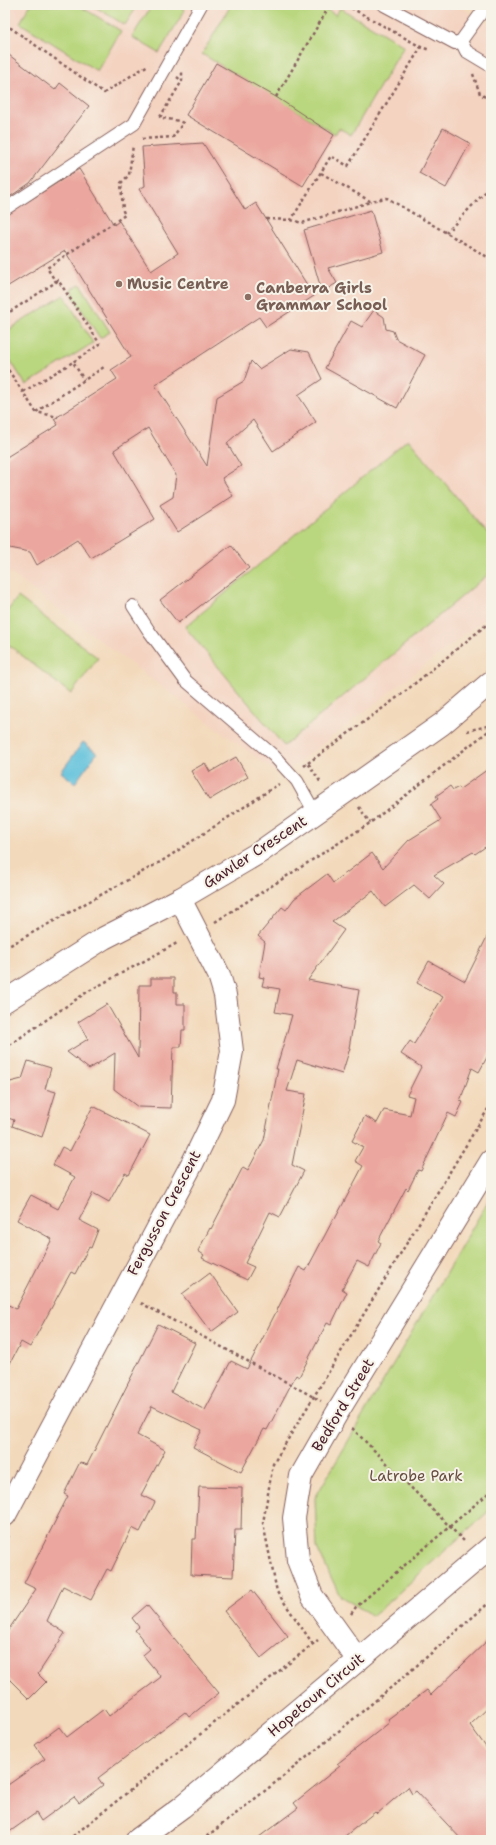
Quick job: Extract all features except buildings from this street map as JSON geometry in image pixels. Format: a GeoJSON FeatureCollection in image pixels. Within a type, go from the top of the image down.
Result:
{"type":"FeatureCollection","features":[{"type":"Feature","properties":{"kind":"street","name":"Gawler Crescent"},"geometry":{"type":"LineString","coordinates":[[5,1001],[104,938],[180,899],[260,852],[442,724],[491,682]]}},
{"type":"Feature","properties":{"kind":"street","name":"Fergusson Crescent"},"geometry":{"type":"LineString","coordinates":[[5,1515],[193,1162],[223,1100],[232,1051],[225,994],[219,975],[180,899]]}},
{"type":"Feature","properties":{"kind":"street","name":"Bedford Street"},"geometry":{"type":"LineString","coordinates":[[358,1660],[312,1596],[298,1560],[294,1518],[302,1476],[337,1413],[491,1161]]}},
{"type":"Feature","properties":{"kind":"street","name":"Hopetoun Circuit"},"geometry":{"type":"LineString","coordinates":[[137,1840],[182,1807],[358,1660],[484,1551]]}},
{"type":"Feature","properties":{"kind":"lane"},"geometry":{"type":"LineString","coordinates":[[5,209],[134,124],[166,70],[201,5]]}},
{"type":"Feature","properties":{"kind":"lane"},"geometry":{"type":"LineString","coordinates":[[384,5],[455,43],[462,41],[487,5]]}},
{"type":"Feature","properties":{"kind":"lane"},"geometry":{"type":"LineString","coordinates":[[462,41],[466,51],[491,66]]}},
{"type":"Feature","properties":{"kind":"lane"},"geometry":{"type":"LineString","coordinates":[[133,606],[149,631],[185,680],[274,756],[297,781],[315,813]]}},
{"type":"Feature","properties":{"kind":"path"},"geometry":{"type":"LineString","coordinates":[[276,98],[330,5]]}},
{"type":"Feature","properties":{"kind":"path"},"geometry":{"type":"LineString","coordinates":[[346,5],[421,47],[435,51]]}},
{"type":"Feature","properties":{"kind":"path"},"geometry":{"type":"LineString","coordinates":[[5,24],[104,94],[153,62],[182,81]]}},
{"type":"Feature","properties":{"kind":"path"},"geometry":{"type":"LineString","coordinates":[[291,220],[331,156],[348,166],[421,47]]}},
{"type":"Feature","properties":{"kind":"path"},"geometry":{"type":"LineString","coordinates":[[142,139],[173,137],[183,123],[177,120],[168,120],[160,117],[182,81],[182,67]]}},
{"type":"Feature","properties":{"kind":"path"},"geometry":{"type":"LineString","coordinates":[[471,70],[480,94],[491,100]]}},
{"type":"Feature","properties":{"kind":"path"},"geometry":{"type":"LineString","coordinates":[[56,282],[47,268],[125,215],[123,211],[121,183],[129,175],[134,140]]}},
{"type":"Feature","properties":{"kind":"path"},"geometry":{"type":"LineString","coordinates":[[321,173],[370,201]]}},
{"type":"Feature","properties":{"kind":"path"},"geometry":{"type":"LineString","coordinates":[[446,233],[491,186]]}},
{"type":"Feature","properties":{"kind":"path"},"geometry":{"type":"LineString","coordinates":[[266,219],[291,220],[302,223],[370,201],[387,198],[491,260]]}},
{"type":"Feature","properties":{"kind":"path"},"geometry":{"type":"LineString","coordinates":[[5,315],[58,280],[100,344],[23,392]]}},
{"type":"Feature","properties":{"kind":"path"},"geometry":{"type":"LineString","coordinates":[[73,362],[84,380]]}},
{"type":"Feature","properties":{"kind":"path"},"geometry":{"type":"LineString","coordinates":[[5,365],[36,412],[58,417]]}},
{"type":"Feature","properties":{"kind":"path"},"geometry":{"type":"LineString","coordinates":[[36,412],[104,367]]}},
{"type":"Feature","properties":{"kind":"path"},"geometry":{"type":"LineString","coordinates":[[5,948],[162,861],[292,775],[402,694],[491,621]]}},
{"type":"Feature","properties":{"kind":"path"},"geometry":{"type":"LineString","coordinates":[[5,1048],[87,992],[198,933],[370,823],[491,729]]}},
{"type":"Feature","properties":{"kind":"path"},"geometry":{"type":"LineString","coordinates":[[308,763],[322,785],[327,782]]}},
{"type":"Feature","properties":{"kind":"path"},"geometry":{"type":"LineString","coordinates":[[122,1293],[326,1403],[450,1525],[484,1551]]}},
{"type":"Feature","properties":{"kind":"path"},"geometry":{"type":"LineString","coordinates":[[68,1840],[334,1627],[348,1618],[356,1607],[491,1491]]}},
{"type":"Feature","properties":{"kind":"path"},"geometry":{"type":"LineString","coordinates":[[202,1840],[271,1787],[412,1671],[491,1601]]}},
{"type":"Feature","properties":{"kind":"shaded area","name":"Canberra Girls Grammar School"},"geometry":{"type":"Polygon","coordinates":[[[5,5],[456,5],[491,26],[491,614],[281,776],[5,569],[5,5]]]}},
{"type":"Feature","properties":{"kind":"green space"},"geometry":{"type":"Polygon","coordinates":[[[30,5],[78,5],[121,31],[97,71],[20,23],[30,5]]]}},
{"type":"Feature","properties":{"kind":"green space"},"geometry":{"type":"Polygon","coordinates":[[[92,5],[138,5],[125,25],[92,5]]]}},
{"type":"Feature","properties":{"kind":"green space"},"geometry":{"type":"Polygon","coordinates":[[[152,5],[177,5],[185,10],[159,53],[132,37],[152,5]]]}},
{"type":"Feature","properties":{"kind":"green space"},"geometry":{"type":"Polygon","coordinates":[[[231,5],[319,5],[336,15],[340,8],[404,46],[351,135],[339,128],[335,134],[202,54],[231,5]]]}},
{"type":"Feature","properties":{"kind":"green space"},"geometry":{"type":"Polygon","coordinates":[[[80,284],[110,332],[100,338],[72,295],[74,293],[72,289],[80,284]]]}},
{"type":"Feature","properties":{"kind":"green space"},"geometry":{"type":"Polygon","coordinates":[[[64,295],[93,343],[26,385],[5,352],[5,332],[64,295]]]}},
{"type":"Feature","properties":{"kind":"green space"},"geometry":{"type":"Polygon","coordinates":[[[408,439],[491,538],[491,572],[284,746],[185,627],[408,439]]]}},
{"type":"Feature","properties":{"kind":"green space"},"geometry":{"type":"Polygon","coordinates":[[[18,597],[98,658],[71,694],[5,642],[5,614],[18,597]]]}},
{"type":"Feature","properties":{"kind":"green space","name":"Latrobe Park"},"geometry":{"type":"Polygon","coordinates":[[[491,1196],[491,1509],[373,1616],[340,1596],[317,1548],[315,1498],[491,1196]]]}},
{"type":"Feature","properties":{"kind":"water"},"geometry":{"type":"Polygon","coordinates":[[[83,742],[97,753],[75,783],[61,772],[83,742]]]}},
{"type":"Feature","properties":{"kind":"place","name":"Music Centre"},"geometry":{"type":"Point","coordinates":[119,284]}},
{"type":"Feature","properties":{"kind":"place","name":"Canberra Girls Grammar School"},"geometry":{"type":"Point","coordinates":[248,297]}}]}
